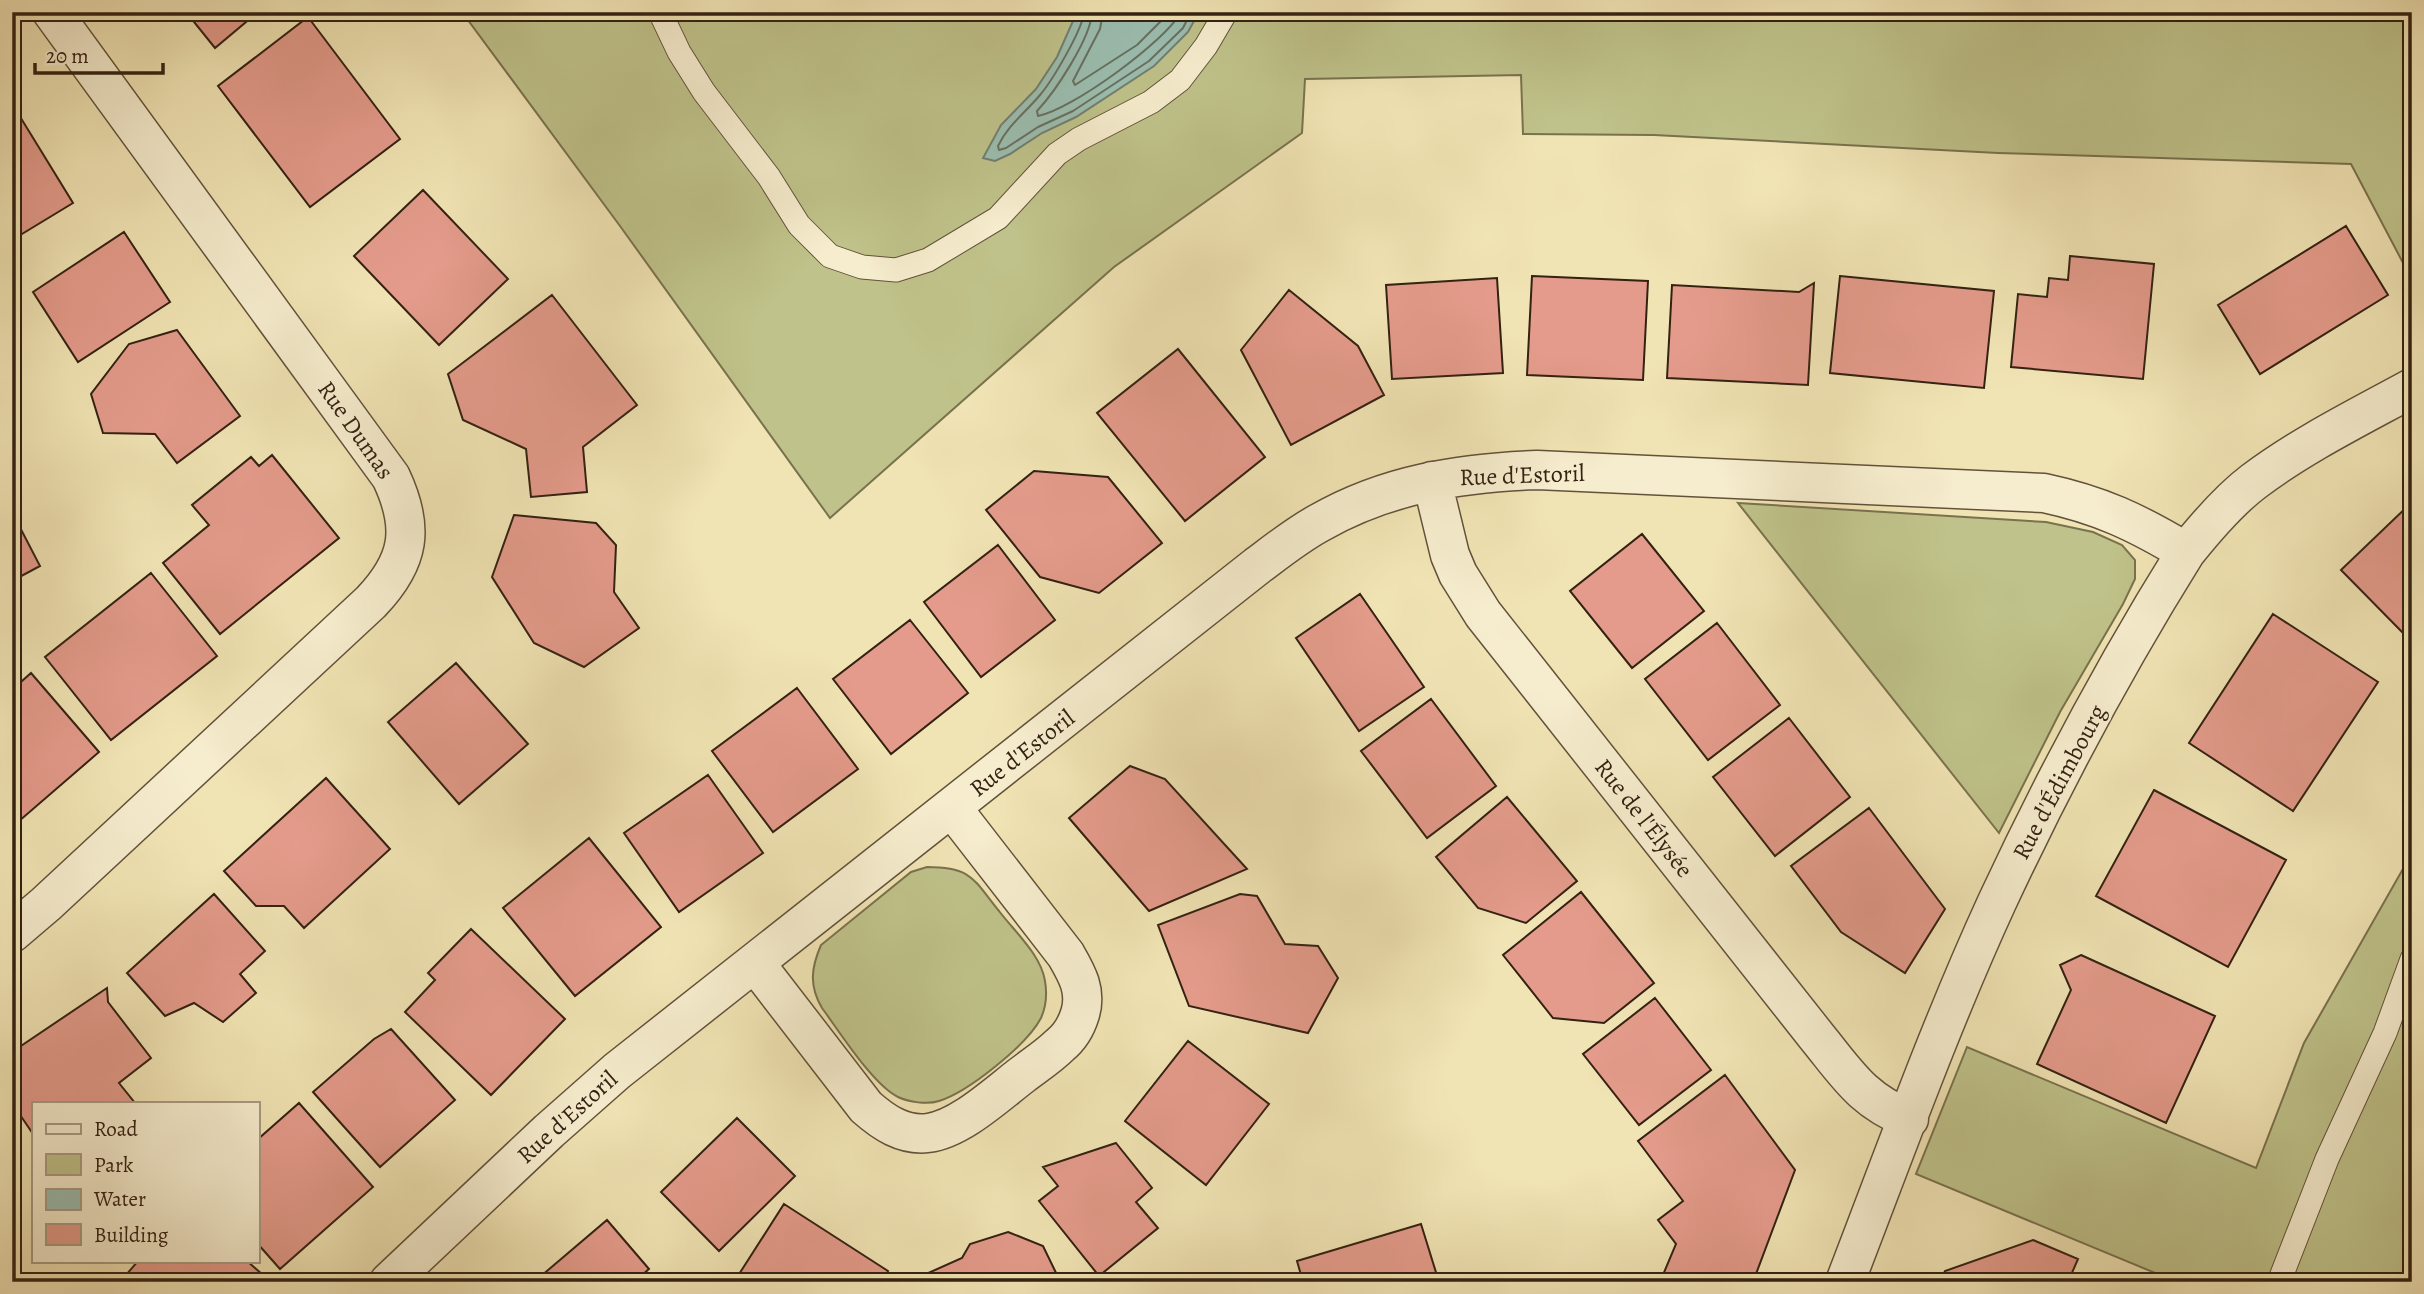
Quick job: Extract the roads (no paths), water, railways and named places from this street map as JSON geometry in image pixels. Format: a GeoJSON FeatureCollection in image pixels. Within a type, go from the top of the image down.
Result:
{"type":"FeatureCollection","features":[{"type":"Feature","properties":{"kind":"street","name":"Rue Dumas"},"geometry":{"type":"LineString","coordinates":[[12,933],[372,602],[393,577],[402,557],[406,536],[406,515],[391,477],[52,12]]}},
{"type":"Feature","properties":{"kind":"street","name":"Rue d'Édimbourg"},"geometry":{"type":"LineString","coordinates":[[1845,1282],[1973,959],[2041,811],[2186,552],[2217,516],[2253,482],[2311,445],[2412,388]]}},
{"type":"Feature","properties":{"kind":"street","name":"Rue d'Estoril"},"geometry":{"type":"LineString","coordinates":[[389,1282],[592,1093],[651,1044],[1257,566],[1317,524],[1375,496],[1432,481],[1479,473],[1537,470],[2044,493],[2108,510],[2141,525],[2186,552]]}},
{"type":"Feature","properties":{"kind":"street","name":"Rue de l'Élysée"},"geometry":{"type":"LineString","coordinates":[[1432,481],[1450,555],[1464,585],[1483,614],[1841,1066],[1874,1101],[1909,1118]]}},
{"type":"Feature","properties":{"kind":"street","name":"Rue d'Estoril"},"geometry":{"type":"LineString","coordinates":[[755,963],[866,1107],[885,1123],[907,1132],[928,1133],[949,1127],[972,1113],[1060,1045],[1073,1031],[1080,1013],[1083,995],[1079,976],[1066,955],[952,808]]}},
{"type":"Feature","properties":{"kind":"lane"},"geometry":{"type":"LineString","coordinates":[[660,12],[678,52],[704,92],[769,177],[799,225],[830,256],[862,267],[896,270],[928,260],[998,218],[1057,153],[1151,102],[1180,80],[1206,46],[1226,12]]}},
{"type":"Feature","properties":{"kind":"lane"},"geometry":{"type":"LineString","coordinates":[[2278,1282],[2327,1159],[2385,1033],[2412,959]]}},
{"type":"Feature","properties":{"kind":"water"},"geometry":{"type":"Polygon","coordinates":[[[1077,12],[1199,12],[1188,32],[1154,66],[1076,117],[1042,133],[1010,154],[995,161],[983,158],[1001,125],[1036,89],[1057,57],[1077,12]]]}}]}
